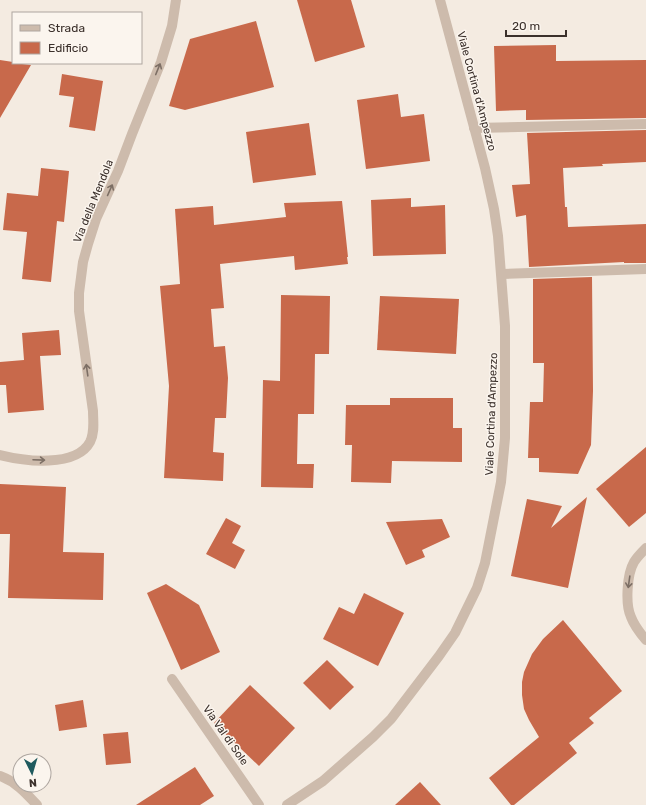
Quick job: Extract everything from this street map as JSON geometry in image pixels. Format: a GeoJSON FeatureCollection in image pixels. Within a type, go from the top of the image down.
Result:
{"type":"FeatureCollection","features":[{"type":"Feature","properties":{"kind":"street","name":"Via della Mendola"},"geometry":{"type":"LineString","coordinates":[[0,455],[25,460],[57,460],[73,456],[78,453],[88,445],[92,438],[94,424],[93,411],[79,311],[79,293],[83,262],[96,219],[118,171],[161,62],[172,26],[176,0]]}},
{"type":"Feature","properties":{"kind":"street","name":"Viale Cortina d'Ampezzo"},"geometry":{"type":"LineString","coordinates":[[287,805],[323,781],[365,745],[391,719],[455,633],[477,588],[489,548],[501,482],[504,454],[505,326],[502,274],[494,210],[485,168],[440,0]]}},
{"type":"Feature","properties":{"kind":"street"},"geometry":{"type":"LineString","coordinates":[[474,128],[646,124]]}},
{"type":"Feature","properties":{"kind":"street"},"geometry":{"type":"LineString","coordinates":[[502,274],[646,269]]}},
{"type":"Feature","properties":{"kind":"street"},"geometry":{"type":"LineString","coordinates":[[646,548],[634,562],[631,569],[628,590],[630,616],[636,628],[646,640]]}},
{"type":"Feature","properties":{"kind":"street","name":"Via Val di Sole"},"geometry":{"type":"LineString","coordinates":[[172,679],[259,805]]}},
{"type":"Feature","properties":{"kind":"street"},"geometry":{"type":"LineString","coordinates":[[0,776],[14,782],[22,788],[36,805]]}},
{"type":"Feature","properties":{"kind":"building"},"geometry":{"type":"Polygon","coordinates":[[[297,0],[351,0],[365,47],[315,62],[297,0]]]}},
{"type":"Feature","properties":{"kind":"building"},"geometry":{"type":"Polygon","coordinates":[[[256,21],[274,87],[185,110],[169,106],[190,39],[256,21]]]}},
{"type":"Feature","properties":{"kind":"building"},"geometry":{"type":"Polygon","coordinates":[[[556,45],[556,61],[646,60],[646,118],[526,120],[526,110],[496,111],[494,46],[556,45]]]}},
{"type":"Feature","properties":{"kind":"building"},"geometry":{"type":"Polygon","coordinates":[[[0,60],[12,62],[12,64],[31,65],[0,118],[0,60]]]}},
{"type":"Feature","properties":{"kind":"building"},"geometry":{"type":"Polygon","coordinates":[[[62,74],[103,81],[95,131],[69,127],[74,97],[59,95],[62,74]]]}},
{"type":"Feature","properties":{"kind":"building"},"geometry":{"type":"Polygon","coordinates":[[[398,94],[401,117],[424,114],[430,161],[366,169],[357,100],[398,94]]]}},
{"type":"Feature","properties":{"kind":"building"},"geometry":{"type":"Polygon","coordinates":[[[309,123],[316,175],[253,183],[246,132],[309,123]]]}},
{"type":"Feature","properties":{"kind":"building"},"geometry":{"type":"Polygon","coordinates":[[[646,130],[646,162],[563,168],[565,207],[567,207],[568,227],[646,224],[646,263],[624,262],[529,267],[526,215],[516,217],[512,185],[530,184],[527,133],[646,130]]]}},
{"type":"Feature","properties":{"kind":"building"},"geometry":{"type":"Polygon","coordinates":[[[41,168],[69,171],[64,222],[57,221],[51,282],[22,279],[27,232],[3,230],[7,193],[38,196],[41,168]]]}},
{"type":"Feature","properties":{"kind":"building"},"geometry":{"type":"Polygon","coordinates":[[[411,198],[411,207],[445,205],[446,254],[373,256],[371,200],[411,198]]]}},
{"type":"Feature","properties":{"kind":"building"},"geometry":{"type":"Polygon","coordinates":[[[342,201],[348,264],[295,270],[294,256],[220,264],[224,308],[211,309],[214,347],[225,346],[228,378],[226,418],[215,418],[213,452],[224,453],[223,481],[164,478],[169,386],[160,286],[180,284],[175,209],[213,206],[214,225],[286,217],[284,203],[342,201]]]}},
{"type":"Feature","properties":{"kind":"building"},"geometry":{"type":"Polygon","coordinates":[[[592,277],[593,391],[591,445],[578,474],[539,472],[539,458],[528,458],[530,402],[543,402],[544,363],[533,363],[533,279],[592,277]]]}},
{"type":"Feature","properties":{"kind":"building"},"geometry":{"type":"Polygon","coordinates":[[[281,295],[330,296],[329,354],[315,354],[314,414],[298,414],[297,464],[314,464],[313,488],[261,487],[263,380],[280,381],[281,295]]]}},
{"type":"Feature","properties":{"kind":"building"},"geometry":{"type":"Polygon","coordinates":[[[380,296],[459,299],[456,354],[377,350],[380,296]]]}},
{"type":"Feature","properties":{"kind":"building"},"geometry":{"type":"Polygon","coordinates":[[[59,330],[61,355],[40,356],[44,410],[8,413],[6,385],[0,385],[0,362],[24,360],[22,333],[59,330]]]}},
{"type":"Feature","properties":{"kind":"building"},"geometry":{"type":"Polygon","coordinates":[[[390,398],[453,398],[453,428],[462,428],[462,462],[392,461],[391,483],[351,482],[352,445],[345,445],[346,405],[390,405],[390,398]]]}},
{"type":"Feature","properties":{"kind":"building"},"geometry":{"type":"Polygon","coordinates":[[[646,447],[646,513],[629,527],[596,489],[646,447]]]}},
{"type":"Feature","properties":{"kind":"building"},"geometry":{"type":"Polygon","coordinates":[[[0,484],[66,487],[63,552],[104,553],[103,600],[8,598],[10,534],[0,534],[0,484]]]}},
{"type":"Feature","properties":{"kind":"building"},"geometry":{"type":"Polygon","coordinates":[[[587,497],[568,588],[511,576],[527,499],[562,506],[551,528],[587,497]]]}},
{"type":"Feature","properties":{"kind":"building"},"geometry":{"type":"Polygon","coordinates":[[[226,518],[241,526],[232,543],[245,550],[235,569],[206,554],[226,518]]]}},
{"type":"Feature","properties":{"kind":"building"},"geometry":{"type":"Polygon","coordinates":[[[442,519],[450,537],[422,550],[425,557],[406,565],[386,522],[442,519]]]}},
{"type":"Feature","properties":{"kind":"building"},"geometry":{"type":"Polygon","coordinates":[[[166,584],[199,605],[220,652],[181,670],[147,593],[166,584]]]}},
{"type":"Feature","properties":{"kind":"building"},"geometry":{"type":"Polygon","coordinates":[[[364,593],[404,613],[378,666],[323,639],[339,607],[354,614],[364,593]]]}},
{"type":"Feature","properties":{"kind":"building"},"geometry":{"type":"Polygon","coordinates":[[[563,620],[622,691],[589,718],[594,723],[569,743],[577,753],[514,805],[511,805],[489,778],[539,737],[524,709],[522,682],[524,672],[532,654],[543,639],[563,620]]]}},
{"type":"Feature","properties":{"kind":"building"},"geometry":{"type":"Polygon","coordinates":[[[327,660],[354,687],[330,710],[303,683],[327,660]]]}},
{"type":"Feature","properties":{"kind":"building"},"geometry":{"type":"Polygon","coordinates":[[[250,685],[295,728],[259,766],[214,723],[250,685]]]}},
{"type":"Feature","properties":{"kind":"building"},"geometry":{"type":"Polygon","coordinates":[[[83,700],[87,727],[59,731],[55,705],[83,700]]]}},
{"type":"Feature","properties":{"kind":"building"},"geometry":{"type":"Polygon","coordinates":[[[128,732],[131,763],[106,765],[103,734],[128,732]]]}},
{"type":"Feature","properties":{"kind":"building"},"geometry":{"type":"Polygon","coordinates":[[[195,767],[214,796],[200,805],[136,805],[195,767]]]}},
{"type":"Feature","properties":{"kind":"building"},"geometry":{"type":"Polygon","coordinates":[[[420,782],[441,805],[395,805],[420,782]]]}}]}
